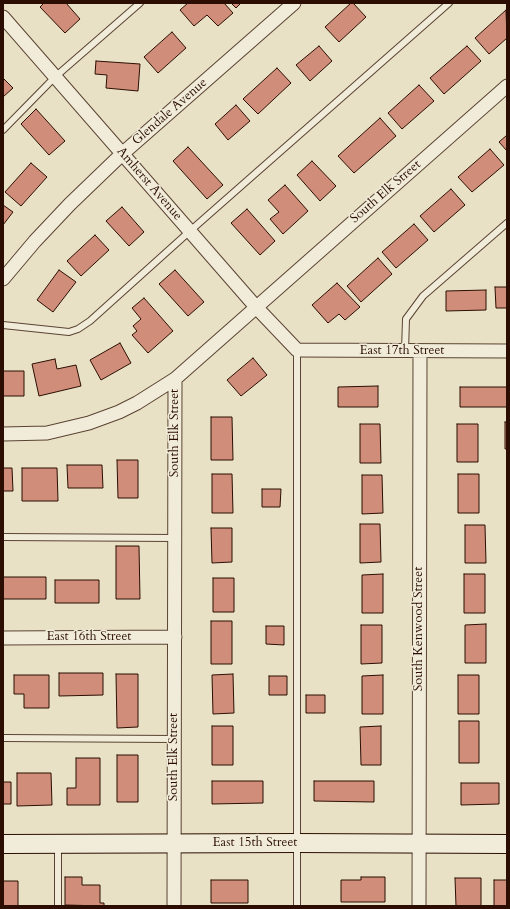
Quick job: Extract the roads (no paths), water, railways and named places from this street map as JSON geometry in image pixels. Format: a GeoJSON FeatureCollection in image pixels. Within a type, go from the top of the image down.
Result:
{"type":"FeatureCollection","features":[{"type":"Feature","properties":{"kind":"main road","name":"East 15th Street"},"geometry":{"type":"LineString","coordinates":[[3,844],[507,844]]}},
{"type":"Feature","properties":{"kind":"street","name":"Glendale Avenue"},"geometry":{"type":"LineString","coordinates":[[3,279],[35,241],[65,209],[122,154],[294,3]]}},
{"type":"Feature","properties":{"kind":"street","name":"Amherst Avenue"},"geometry":{"type":"LineString","coordinates":[[3,17],[256,307],[297,350]]}},
{"type":"Feature","properties":{"kind":"street","name":"South Elk Street"},"geometry":{"type":"LineString","coordinates":[[174,906],[175,379],[507,86]]}},
{"type":"Feature","properties":{"kind":"street","name":"East 17th Street"},"geometry":{"type":"LineString","coordinates":[[297,350],[507,351]]}},
{"type":"Feature","properties":{"kind":"street","name":"South Kenwood Street"},"geometry":{"type":"LineString","coordinates":[[419,906],[420,351]]}},
{"type":"Feature","properties":{"kind":"street"},"geometry":{"type":"LineString","coordinates":[[3,434],[47,433],[89,423],[138,403],[175,379]]}},
{"type":"Feature","properties":{"kind":"street","name":"East 16th Street"},"geometry":{"type":"LineString","coordinates":[[3,638],[175,637]]}},
{"type":"Feature","properties":{"kind":"lane"},"geometry":{"type":"LineString","coordinates":[[3,130],[55,77],[140,3]]}},
{"type":"Feature","properties":{"kind":"lane"},"geometry":{"type":"LineString","coordinates":[[3,325],[69,332],[78,329],[90,321],[449,3]]}},
{"type":"Feature","properties":{"kind":"lane"},"geometry":{"type":"LineString","coordinates":[[405,351],[406,319],[423,296],[507,223]]}},
{"type":"Feature","properties":{"kind":"lane"},"geometry":{"type":"LineString","coordinates":[[297,350],[297,906]]}},
{"type":"Feature","properties":{"kind":"lane"},"geometry":{"type":"LineString","coordinates":[[3,537],[175,538]]}},
{"type":"Feature","properties":{"kind":"lane"},"geometry":{"type":"LineString","coordinates":[[3,738],[174,739]]}},
{"type":"Feature","properties":{"kind":"lane"},"geometry":{"type":"LineString","coordinates":[[58,844],[58,906]]}}]}
